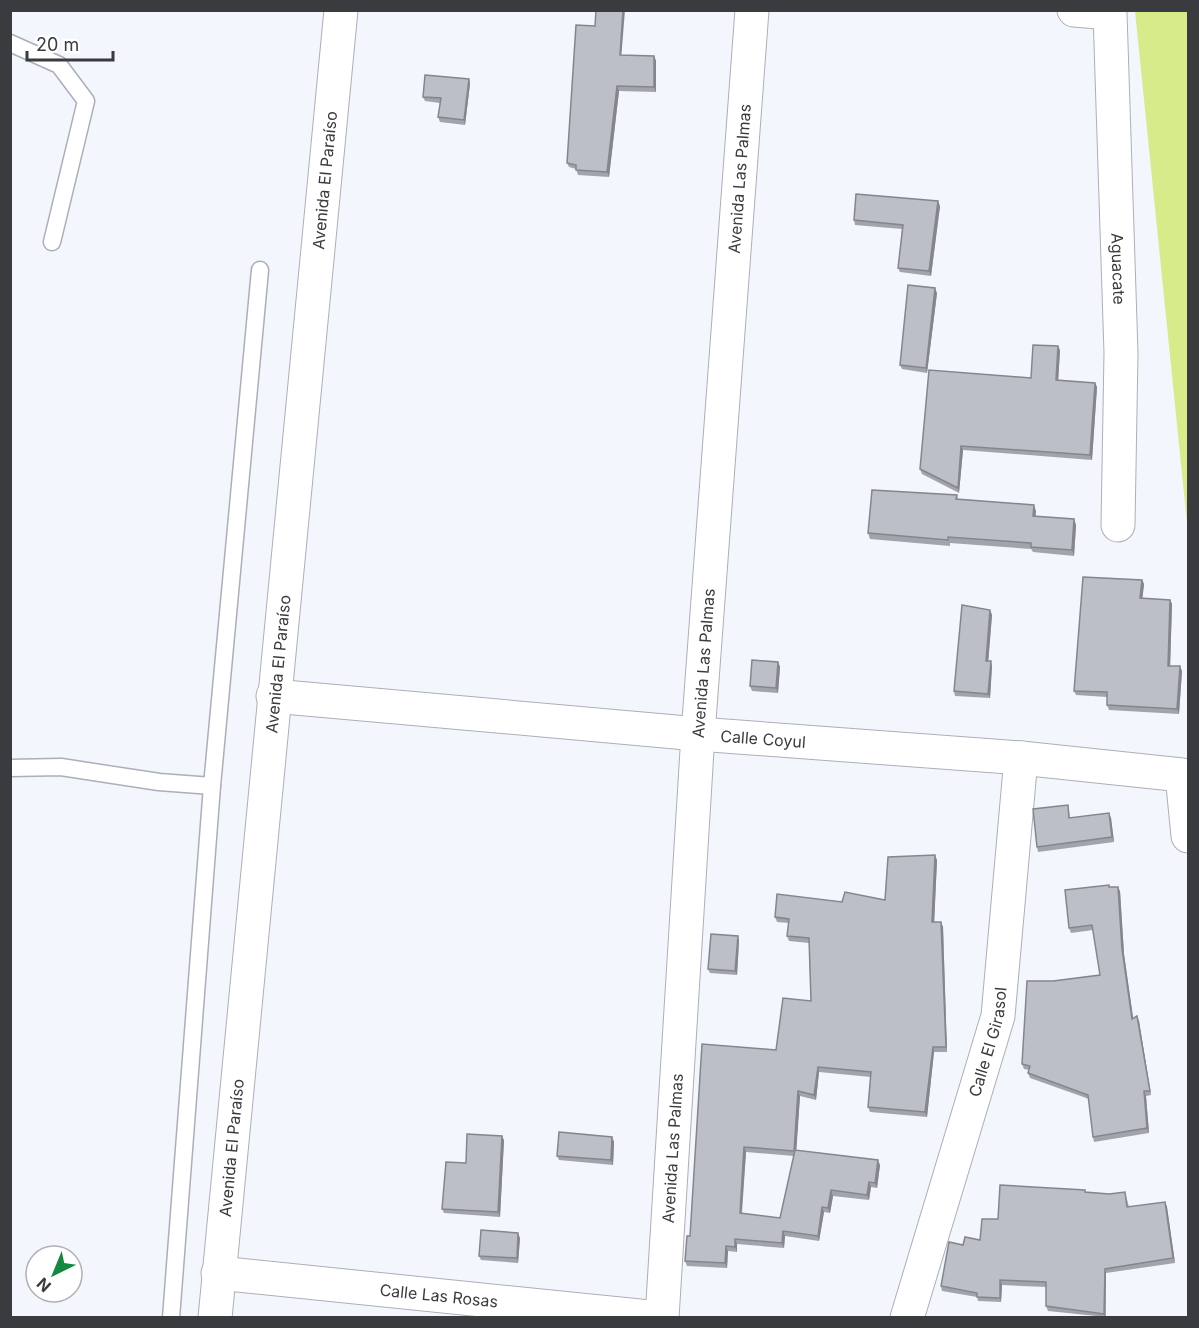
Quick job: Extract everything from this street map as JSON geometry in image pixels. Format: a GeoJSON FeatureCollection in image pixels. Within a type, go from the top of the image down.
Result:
{"type":"FeatureCollection","features":[{"type":"Feature","properties":{"kind":"street","name":"Avenida El Paraíso"},"geometry":{"type":"LineString","coordinates":[[215,1317],[273,696],[341,10]]}},
{"type":"Feature","properties":{"kind":"street","name":"Avenida Las Palmas"},"geometry":{"type":"LineString","coordinates":[[660,1317],[698,734],[752,10]]}},
{"type":"Feature","properties":{"kind":"street","name":"Aguacate"},"geometry":{"type":"LineString","coordinates":[[1074,10],[1110,14],[1121,353],[1118,525]]}},
{"type":"Feature","properties":{"kind":"street","name":"Calle Coyul"},"geometry":{"type":"LineString","coordinates":[[273,696],[698,734],[1021,758],[1182,775],[1188,836]]}},
{"type":"Feature","properties":{"kind":"street","name":"Calle El Girasol"},"geometry":{"type":"LineString","coordinates":[[907,1317],[998,1017],[1021,758]]}},
{"type":"Feature","properties":{"kind":"street","name":"Calle Las Rosas"},"geometry":{"type":"LineString","coordinates":[[218,1273],[660,1317]]}},
{"type":"Feature","properties":{"kind":"lane"},"geometry":{"type":"LineString","coordinates":[[10,43],[59,65],[86,101],[52,242]]}},
{"type":"Feature","properties":{"kind":"lane"},"geometry":{"type":"LineString","coordinates":[[171,1317],[212,786],[260,270]]}},
{"type":"Feature","properties":{"kind":"lane"},"geometry":{"type":"LineString","coordinates":[[10,768],[61,767],[159,782],[212,786]]}},
{"type":"Feature","properties":{"kind":"green space"},"geometry":{"type":"Polygon","coordinates":[[[1135,11],[1188,11],[1188,533],[1135,11]]]}},
{"type":"Feature","properties":{"kind":"building"},"geometry":{"type":"Polygon","coordinates":[[[596,10],[623,10],[620,55],[654,56],[654,87],[617,86],[607,172],[576,170],[576,165],[567,163],[576,25],[595,26],[596,10]]]}},
{"type":"Feature","properties":{"kind":"building"},"geometry":{"type":"Polygon","coordinates":[[[425,75],[469,79],[464,120],[438,117],[441,98],[423,97],[425,75]]]}},
{"type":"Feature","properties":{"kind":"building"},"geometry":{"type":"Polygon","coordinates":[[[856,194],[938,201],[929,271],[898,268],[903,225],[854,220],[856,194]]]}},
{"type":"Feature","properties":{"kind":"building"},"geometry":{"type":"Polygon","coordinates":[[[908,285],[935,288],[926,368],[900,365],[908,285]]]}},
{"type":"Feature","properties":{"kind":"building"},"geometry":{"type":"Polygon","coordinates":[[[1033,345],[1058,346],[1056,380],[1095,383],[1090,455],[961,446],[958,488],[920,469],[929,370],[1031,378],[1033,345]]]}},
{"type":"Feature","properties":{"kind":"building"},"geometry":{"type":"Polygon","coordinates":[[[872,490],[957,495],[956,499],[1034,505],[1033,516],[1074,519],[1072,550],[1031,547],[1031,543],[948,537],[948,540],[868,533],[872,490]]]}},
{"type":"Feature","properties":{"kind":"building"},"geometry":{"type":"Polygon","coordinates":[[[1083,577],[1142,580],[1140,598],[1170,600],[1168,666],[1180,666],[1177,709],[1107,705],[1107,692],[1074,691],[1083,577]]]}},
{"type":"Feature","properties":{"kind":"building"},"geometry":{"type":"Polygon","coordinates":[[[962,605],[990,610],[986,661],[991,661],[988,694],[954,691],[962,605]]]}},
{"type":"Feature","properties":{"kind":"building"},"geometry":{"type":"Polygon","coordinates":[[[752,660],[778,662],[776,688],[750,686],[752,660]]]}},
{"type":"Feature","properties":{"kind":"building"},"geometry":{"type":"Polygon","coordinates":[[[1068,805],[1069,818],[1109,813],[1112,837],[1037,847],[1033,809],[1068,805]]]}},
{"type":"Feature","properties":{"kind":"building"},"geometry":{"type":"Polygon","coordinates":[[[935,855],[932,922],[941,922],[946,1047],[933,1047],[925,1112],[868,1107],[871,1072],[818,1067],[814,1095],[798,1091],[794,1151],[744,1147],[740,1213],[780,1218],[795,1150],[878,1160],[875,1183],[869,1182],[867,1195],[831,1190],[828,1208],[822,1207],[818,1236],[783,1231],[782,1243],[735,1239],[735,1247],[726,1246],[725,1263],[685,1261],[687,1236],[690,1236],[702,1044],[776,1050],[783,998],[811,1001],[809,938],[787,936],[789,919],[775,917],[777,894],[842,902],[845,892],[885,900],[888,857],[935,855]]]}},
{"type":"Feature","properties":{"kind":"building"},"geometry":{"type":"Polygon","coordinates":[[[1109,885],[1109,887],[1118,887],[1122,949],[1132,1019],[1137,1016],[1150,1091],[1144,1091],[1147,1128],[1093,1137],[1088,1095],[1028,1073],[1030,1066],[1022,1064],[1027,981],[1053,981],[1100,975],[1092,925],[1069,928],[1065,890],[1109,885]]]}},
{"type":"Feature","properties":{"kind":"building"},"geometry":{"type":"Polygon","coordinates":[[[711,934],[738,936],[735,971],[708,969],[711,934]]]}},
{"type":"Feature","properties":{"kind":"building"},"geometry":{"type":"Polygon","coordinates":[[[559,1132],[612,1137],[611,1160],[557,1156],[559,1132]]]}},
{"type":"Feature","properties":{"kind":"building"},"geometry":{"type":"Polygon","coordinates":[[[467,1134],[502,1136],[498,1212],[442,1209],[446,1162],[466,1163],[467,1134]]]}},
{"type":"Feature","properties":{"kind":"building"},"geometry":{"type":"Polygon","coordinates":[[[1000,1185],[1085,1190],[1085,1192],[1109,1194],[1125,1192],[1127,1207],[1165,1202],[1173,1258],[1105,1269],[1104,1314],[1046,1306],[1046,1282],[1000,1280],[1000,1298],[977,1297],[977,1293],[941,1286],[949,1242],[963,1245],[965,1237],[980,1240],[982,1219],[998,1219],[1000,1185]]]}},
{"type":"Feature","properties":{"kind":"building"},"geometry":{"type":"Polygon","coordinates":[[[481,1230],[518,1233],[517,1258],[479,1256],[481,1230]]]}}]}
